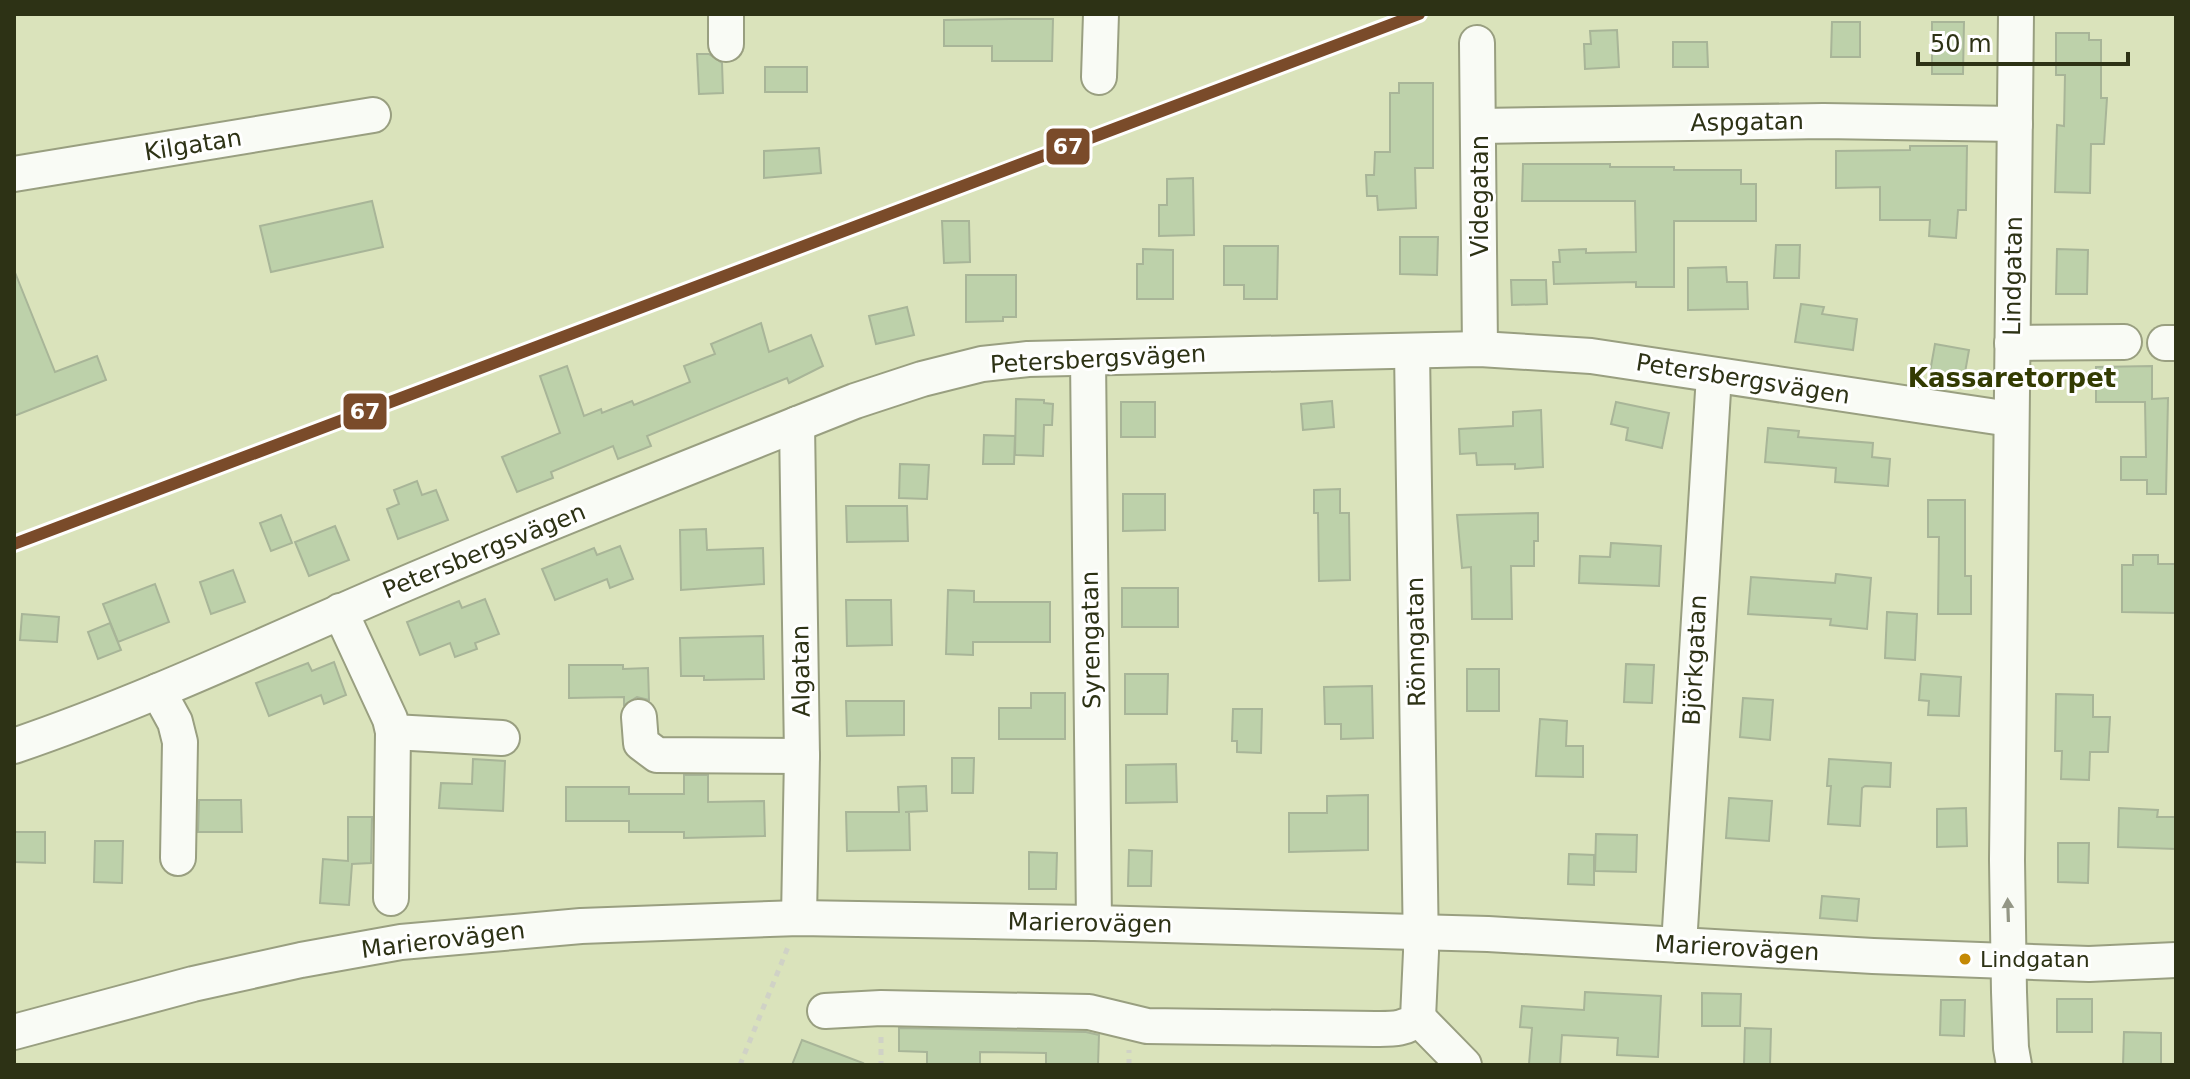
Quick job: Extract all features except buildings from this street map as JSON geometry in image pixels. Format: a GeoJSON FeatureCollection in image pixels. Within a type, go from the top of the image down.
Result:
{"type":"FeatureCollection","features":[{"type":"Feature","properties":{"kind":"street"},"geometry":{"type":"LineString","coordinates":[[1099,77],[1101,14]]}},
{"type":"Feature","properties":{"kind":"street","name":"Lindgatan"},"geometry":{"type":"LineString","coordinates":[[2014,1065],[2011,1048],[2007,860],[2016,14]]}},
{"type":"Feature","properties":{"kind":"street","name":"Videgatan"},"geometry":{"type":"LineString","coordinates":[[1477,43],[1480,349]]}},
{"type":"Feature","properties":{"kind":"street","name":"Kilgatan"},"geometry":{"type":"LineString","coordinates":[[14,174],[373,115]]}},
{"type":"Feature","properties":{"kind":"street","name":"Aspgatan"},"geometry":{"type":"LineString","coordinates":[[1480,126],[1823,121],[2015,124]]}},
{"type":"Feature","properties":{"kind":"street"},"geometry":{"type":"LineString","coordinates":[[2012,343],[2124,342]]}},
{"type":"Feature","properties":{"kind":"street","name":"Petersbergsvägen"},"geometry":{"type":"LineString","coordinates":[[14,746],[158,691],[340,611],[797,424],[922,379],[982,364],[1028,359],[1161,354],[1480,349],[1591,356],[2010,419]]}},
{"type":"Feature","properties":{"kind":"street","name":"Rönngatan"},"geometry":{"type":"LineString","coordinates":[[1412,351],[1421,932],[1418,1018]]}},
{"type":"Feature","properties":{"kind":"street","name":"Syrengatan"},"geometry":{"type":"LineString","coordinates":[[1088,358],[1094,923]]}},
{"type":"Feature","properties":{"kind":"street","name":"Björkgatan"},"geometry":{"type":"LineString","coordinates":[[1679,945],[1714,375]]}},
{"type":"Feature","properties":{"kind":"street","name":"Algatan"},"geometry":{"type":"LineString","coordinates":[[797,424],[802,756],[799,918]]}},
{"type":"Feature","properties":{"kind":"street"},"geometry":{"type":"LineString","coordinates":[[340,611],[390,719],[393,732],[391,898]]}},
{"type":"Feature","properties":{"kind":"street"},"geometry":{"type":"LineString","coordinates":[[158,691],[175,722],[180,742],[178,858]]}},
{"type":"Feature","properties":{"kind":"street"},"geometry":{"type":"LineString","coordinates":[[639,717],[641,743],[657,755],[802,756]]}},
{"type":"Feature","properties":{"kind":"street"},"geometry":{"type":"LineString","coordinates":[[393,732],[502,738]]}},
{"type":"Feature","properties":{"kind":"street","name":"Marierovägen"},"geometry":{"type":"LineString","coordinates":[[14,1032],[193,984],[401,942],[514,930],[799,918],[1421,932],[2089,964],[2176,960]]}},
{"type":"Feature","properties":{"kind":"street"},"geometry":{"type":"LineString","coordinates":[[825,1011],[881,1008],[1089,1012],[1147,1026],[1375,1029],[1398,1029],[1411,1025],[1418,1018],[1464,1065]]}},
{"type":"Feature","properties":{"kind":"path"},"geometry":{"type":"LineString","coordinates":[[740,1065],[799,918]]}},
{"type":"Feature","properties":{"kind":"transit line","name":"67"},"geometry":{"type":"LineString","coordinates":[[14,544],[1419,14]]}},
{"type":"Feature","properties":{"kind":"place","name":"Lindgatan"},"geometry":{"type":"Point","coordinates":[1965,959]}},
{"type":"Feature","properties":{"kind":"district","name":"Kassaretorpet"},"geometry":{"type":"Point","coordinates":[2012,378]}}]}
